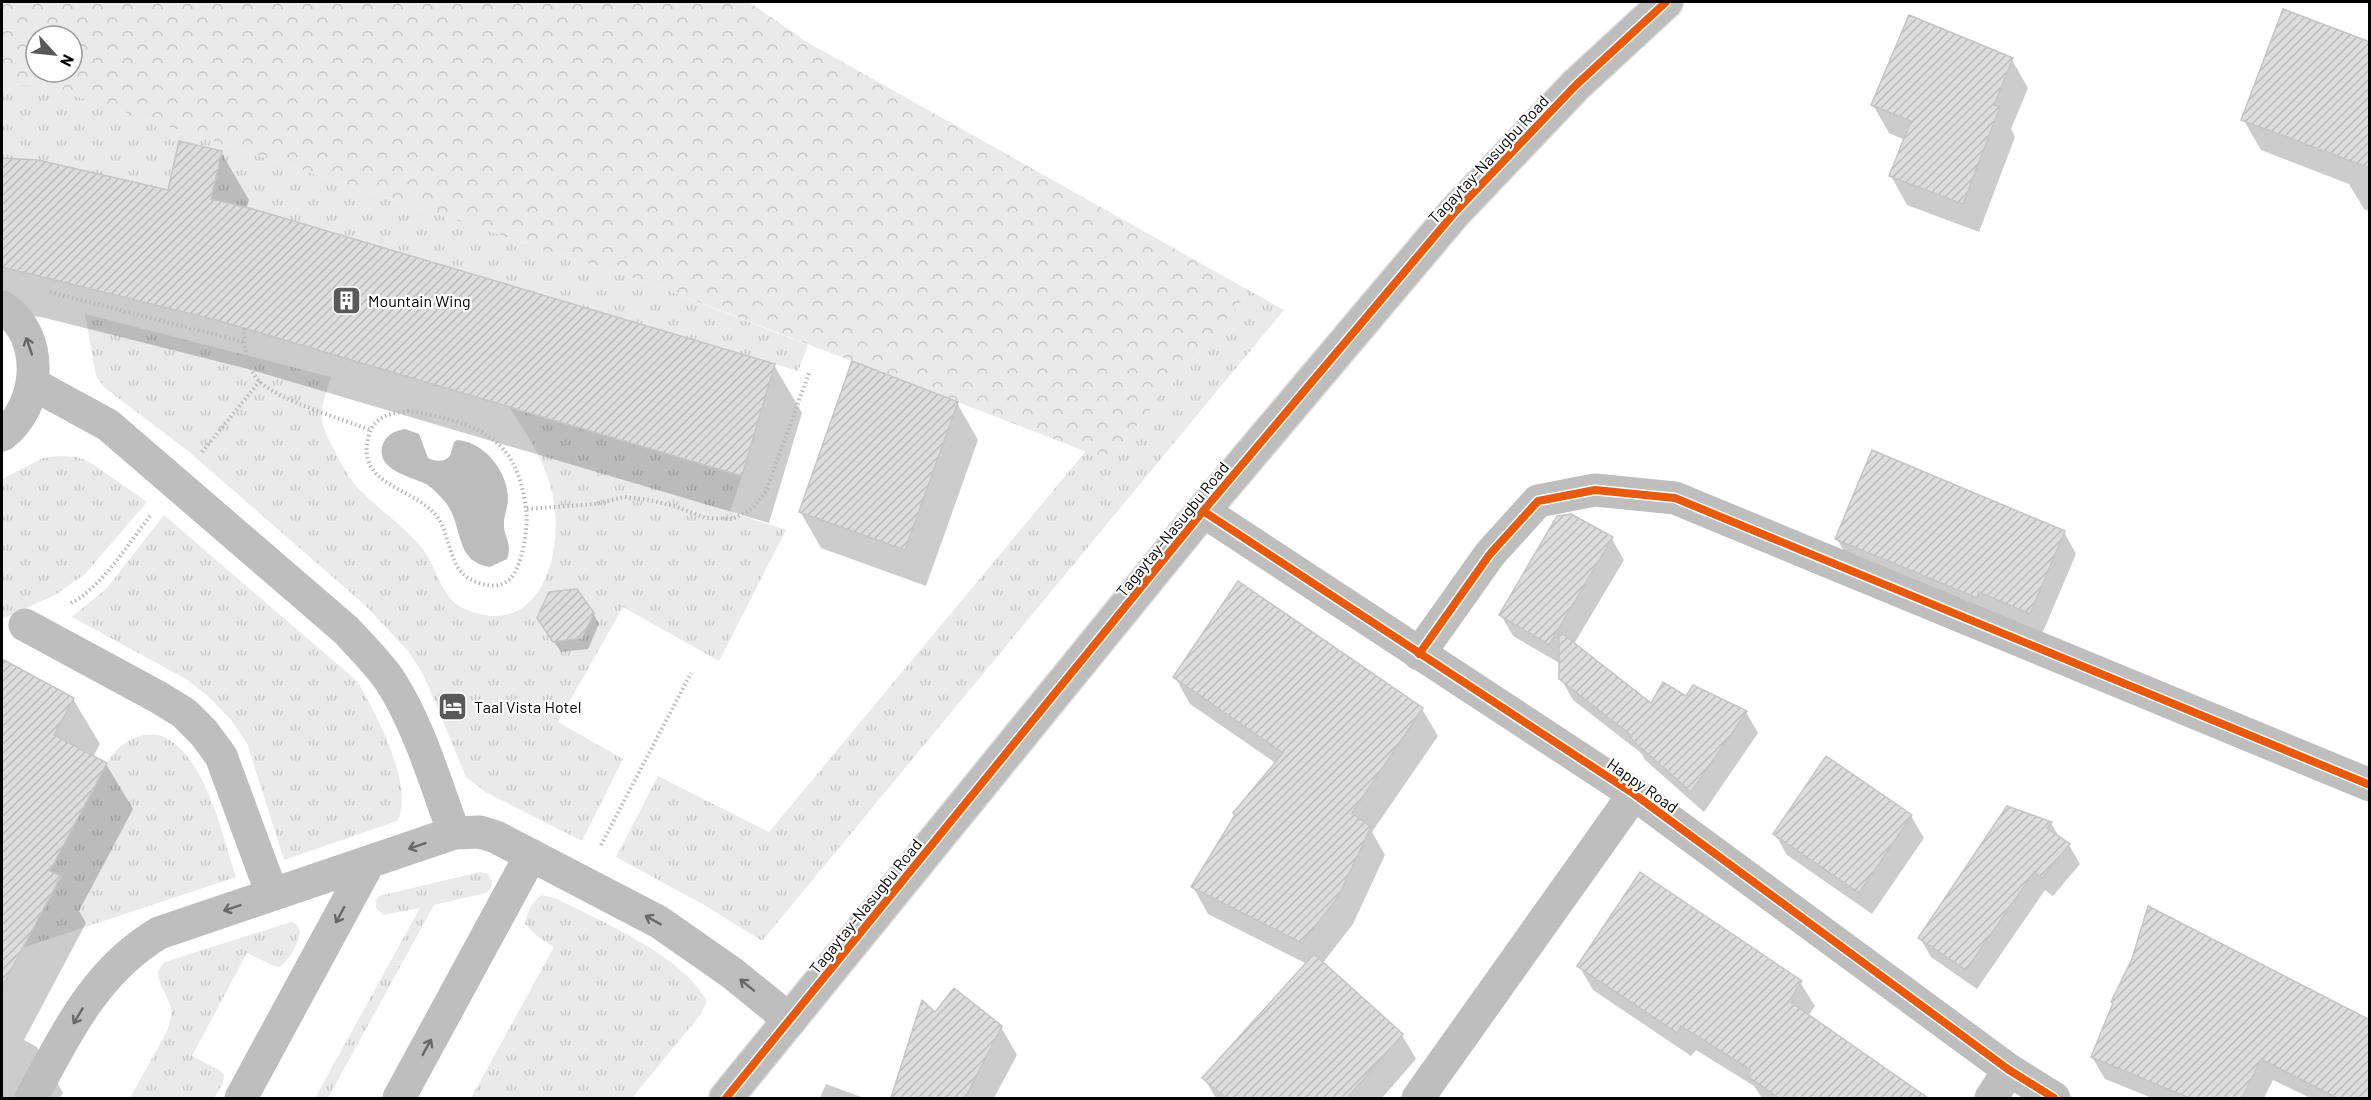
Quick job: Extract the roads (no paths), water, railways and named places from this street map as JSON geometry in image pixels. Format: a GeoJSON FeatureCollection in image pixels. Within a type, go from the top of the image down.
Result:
{"type":"FeatureCollection","features":[{"type":"Feature","properties":{"kind":"main road","name":"Tagaytay-Nasugbu Road"},"geometry":{"type":"LineString","coordinates":[[726,1098],[1203,511],[1455,212],[1576,85],[1666,2]]}},
{"type":"Feature","properties":{"kind":"street"},"geometry":{"type":"LineString","coordinates":[[2,307],[24,332],[33,358],[33,384],[25,409],[10,429],[2,435]]}},
{"type":"Feature","properties":{"kind":"street"},"geometry":{"type":"LineString","coordinates":[[33,384],[108,425],[346,630],[369,653],[389,680],[405,708],[454,833]]}},
{"type":"Feature","properties":{"kind":"street"},"geometry":{"type":"LineString","coordinates":[[1419,654],[1490,554],[1538,501],[1595,490],[1675,498],[2370,785]]}},
{"type":"Feature","properties":{"kind":"street","name":"Happy Road"},"geometry":{"type":"LineString","coordinates":[[1203,511],[1634,794],[2009,1070],[2054,1098]]}},
{"type":"Feature","properties":{"kind":"street"},"geometry":{"type":"LineString","coordinates":[[25,625],[158,697],[184,713],[204,733],[221,756],[272,894]]}},
{"type":"Feature","properties":{"kind":"street"},"geometry":{"type":"LineString","coordinates":[[1418,1098],[1634,794]]}},
{"type":"Feature","properties":{"kind":"street"},"geometry":{"type":"LineString","coordinates":[[32,1098],[78,1013],[117,964],[136,947],[159,933],[454,833],[480,832],[496,837],[659,922],[732,973],[790,1020]]}},
{"type":"Feature","properties":{"kind":"street"},"geometry":{"type":"LineString","coordinates":[[399,1098],[531,855]]}},
{"type":"Feature","properties":{"kind":"street"},"geometry":{"type":"LineString","coordinates":[[241,1098],[368,864]]}},
{"type":"Feature","properties":{"kind":"street"},"geometry":{"type":"LineString","coordinates":[[1991,1098],[2009,1070]]}},
{"type":"Feature","properties":{"kind":"place","name":"Mountain Wing"},"geometry":{"type":"Point","coordinates":[347,300]}},
{"type":"Feature","properties":{"kind":"place","name":"Taal Vista Hotel"},"geometry":{"type":"Point","coordinates":[453,706]}}]}
